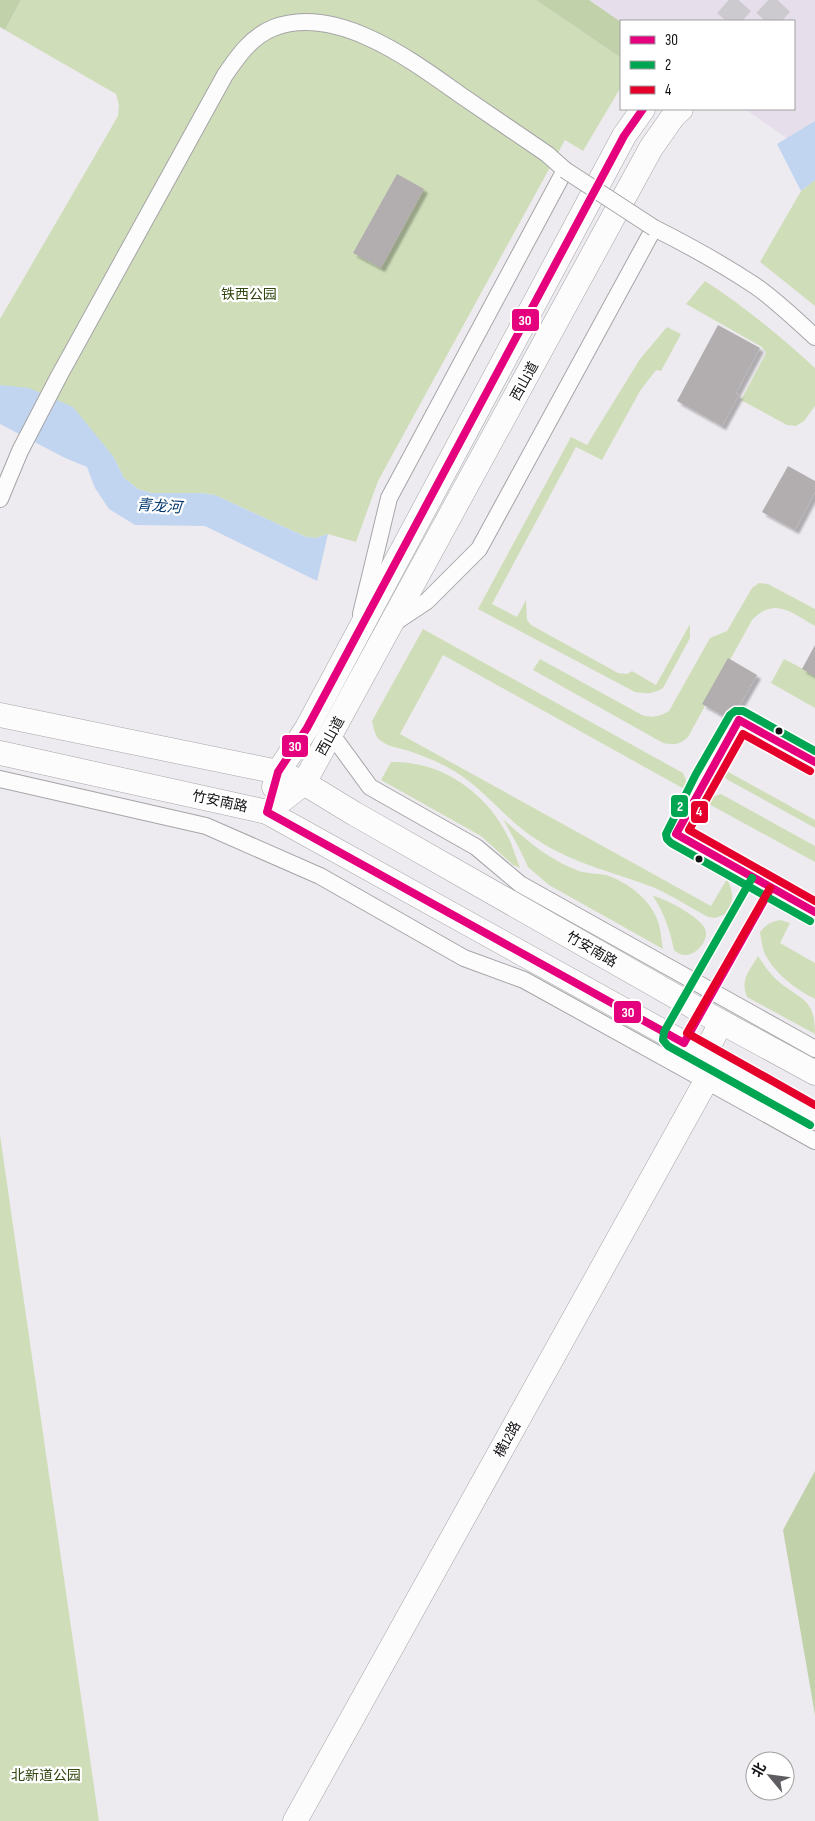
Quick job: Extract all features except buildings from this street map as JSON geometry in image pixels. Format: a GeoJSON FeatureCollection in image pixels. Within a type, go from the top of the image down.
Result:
{"type":"FeatureCollection","features":[{"type":"Feature","properties":{"kind":"main road","name":"西山道"},"geometry":{"type":"LineString","coordinates":[[267,812],[278,772],[306,728],[355,638],[624,136],[642,110]]}},
{"type":"Feature","properties":{"kind":"main road","name":"西山道"},"geometry":{"type":"LineString","coordinates":[[267,812],[304,783],[652,148],[672,118],[680,110]]}},
{"type":"Feature","properties":{"kind":"main road","name":"竹安南路"},"geometry":{"type":"LineString","coordinates":[[0,715],[278,772],[304,783],[355,814],[721,1022],[815,1073]]}},
{"type":"Feature","properties":{"kind":"main road","name":"竹安南路"},"geometry":{"type":"LineString","coordinates":[[0,753],[267,812],[815,1116]]}},
{"type":"Feature","properties":{"kind":"main road"},"geometry":{"type":"LineString","coordinates":[[654,1027],[672,994]]}},
{"type":"Feature","properties":{"kind":"main road"},"geometry":{"type":"LineString","coordinates":[[706,1081],[705,1054],[721,1022]]}},
{"type":"Feature","properties":{"kind":"main road","name":"横12路"},"geometry":{"type":"LineString","coordinates":[[294,1821],[706,1081]]}},
{"type":"Feature","properties":{"kind":"street"},"geometry":{"type":"LineString","coordinates":[[0,499],[20,450],[59,376],[225,75],[237,57],[257,37],[274,28],[290,24],[323,24],[353,31],[367,36],[410,60],[547,154],[565,170],[654,228],[755,286],[779,304],[815,337]]}},
{"type":"Feature","properties":{"kind":"street"},"geometry":{"type":"LineString","coordinates":[[355,638],[388,498],[565,170]]}},
{"type":"Feature","properties":{"kind":"street"},"geometry":{"type":"LineString","coordinates":[[389,626],[427,601],[478,548],[654,228]]}},
{"type":"Feature","properties":{"kind":"street"},"geometry":{"type":"LineString","coordinates":[[332,735],[370,787],[476,847],[520,884],[815,1050]]}},
{"type":"Feature","properties":{"kind":"street"},"geometry":{"type":"LineString","coordinates":[[0,779],[206,826],[320,876],[464,958],[524,980],[815,1141]]}},
{"type":"Feature","properties":{"kind":"shaded area"},"geometry":{"type":"Polygon","coordinates":[[[589,0],[815,0],[815,158],[746,110],[795,110],[795,20],[620,21],[589,0]]]}},
{"type":"Feature","properties":{"kind":"green space"},"geometry":{"type":"Polygon","coordinates":[[[0,0],[21,0],[5,30],[0,27],[0,0]]]}},
{"type":"Feature","properties":{"kind":"green space","name":"铁西公园"},"geometry":{"type":"Polygon","coordinates":[[[21,0],[536,0],[620,57],[620,89],[583,151],[565,140],[378,481],[356,542],[328,534],[316,538],[306,537],[215,495],[201,493],[151,493],[138,489],[124,478],[113,456],[0,387],[0,319],[118,116],[119,105],[116,94],[5,30],[21,0]]]}},
{"type":"Feature","properties":{"kind":"green space"},"geometry":{"type":"Polygon","coordinates":[[[536,0],[589,0],[620,21],[620,57],[536,0]]]}},
{"type":"Feature","properties":{"kind":"green space"},"geometry":{"type":"Polygon","coordinates":[[[815,180],[815,306],[760,262],[801,191],[815,180]]]}},
{"type":"Feature","properties":{"kind":"green space"},"geometry":{"type":"Polygon","coordinates":[[[705,281],[762,322],[815,368],[815,406],[804,421],[796,426],[787,425],[741,400],[766,353],[762,347],[686,304],[705,281]]]}},
{"type":"Feature","properties":{"kind":"green space"},"geometry":{"type":"Polygon","coordinates":[[[667,327],[681,334],[661,371],[656,370],[640,391],[602,460],[576,447],[492,604],[517,617],[526,600],[527,620],[531,625],[618,673],[627,674],[632,671],[656,685],[690,624],[690,638],[663,688],[643,693],[635,692],[478,609],[571,437],[587,445],[640,359],[667,327]]]}},
{"type":"Feature","properties":{"kind":"green space"},"geometry":{"type":"Polygon","coordinates":[[[759,583],[768,584],[815,609],[815,626],[784,609],[768,609],[760,613],[752,620],[688,737],[679,743],[663,743],[533,670],[540,659],[642,715],[653,717],[662,715],[669,711],[710,638],[727,631],[752,588],[759,583]]]}},
{"type":"Feature","properties":{"kind":"green space"},"geometry":{"type":"Polygon","coordinates":[[[423,629],[683,773],[687,783],[686,790],[443,655],[400,734],[711,906],[727,879],[732,897],[731,905],[726,914],[715,918],[708,917],[655,888],[581,862],[552,849],[527,833],[476,787],[454,771],[426,757],[387,745],[379,739],[372,721],[423,629]]]}},
{"type":"Feature","properties":{"kind":"green space"},"geometry":{"type":"Polygon","coordinates":[[[784,659],[815,675],[815,708],[771,683],[784,659]]]}},
{"type":"Feature","properties":{"kind":"green space"},"geometry":{"type":"Polygon","coordinates":[[[391,762],[429,767],[447,774],[478,796],[502,826],[511,843],[520,868],[513,865],[481,836],[381,780],[391,762]]]}},
{"type":"Feature","properties":{"kind":"green space"},"geometry":{"type":"Polygon","coordinates":[[[723,769],[815,820],[815,828],[728,780],[724,777],[723,769]]]}},
{"type":"Feature","properties":{"kind":"green space"},"geometry":{"type":"Polygon","coordinates":[[[721,794],[815,846],[815,862],[707,803],[712,797],[721,794]]]}},
{"type":"Feature","properties":{"kind":"green space"},"geometry":{"type":"Polygon","coordinates":[[[503,819],[529,842],[558,861],[579,871],[606,875],[629,886],[649,904],[653,911],[660,930],[663,949],[549,885],[528,867],[503,819]]]}},
{"type":"Feature","properties":{"kind":"green space"},"geometry":{"type":"Polygon","coordinates":[[[653,896],[684,910],[704,927],[706,936],[700,948],[688,955],[680,954],[674,950],[666,922],[653,896]]]}},
{"type":"Feature","properties":{"kind":"green space"},"geometry":{"type":"Polygon","coordinates":[[[780,920],[790,923],[780,943],[815,963],[815,999],[785,979],[764,952],[760,932],[768,924],[780,920]]]}},
{"type":"Feature","properties":{"kind":"green space"},"geometry":{"type":"Polygon","coordinates":[[[758,956],[775,978],[806,1001],[813,1013],[815,1034],[747,997],[744,985],[745,980],[758,956]]]}},
{"type":"Feature","properties":{"kind":"green space","name":"北新道公园"},"geometry":{"type":"Polygon","coordinates":[[[0,1135],[99,1821],[0,1821],[0,1135]]]}},
{"type":"Feature","properties":{"kind":"green space"},"geometry":{"type":"Polygon","coordinates":[[[815,1471],[815,1715],[783,1530],[815,1471]]]}},
{"type":"Feature","properties":{"kind":"water"},"geometry":{"type":"Polygon","coordinates":[[[815,121],[815,180],[801,191],[777,144],[815,121]]]}},
{"type":"Feature","properties":{"kind":"water","name":"青龙河"},"geometry":{"type":"Polygon","coordinates":[[[0,385],[29,388],[73,407],[113,456],[124,478],[138,489],[151,493],[201,493],[215,495],[306,537],[316,538],[328,534],[317,581],[205,526],[135,525],[109,509],[95,488],[87,467],[65,458],[0,424],[0,385]]]}},
{"type":"Feature","properties":{"kind":"tunnel"},"geometry":{"type":"LineString","coordinates":[[727,20],[745,0]]}},
{"type":"Feature","properties":{"kind":"tunnel"},"geometry":{"type":"LineString","coordinates":[[766,20],[785,0]]}},
{"type":"Feature","properties":{"kind":"transit line","name":"30"},"geometry":{"type":"LineString","coordinates":[[642,110],[624,136],[307,728],[278,772],[267,812],[684,1043],[771,888]]}},
{"type":"Feature","properties":{"kind":"transit line","name":"2"},"geometry":{"type":"LineString","coordinates":[[810,921],[671,843],[667,839],[666,834],[696,774],[730,715],[735,711],[743,711],[815,751]]}},
{"type":"Feature","properties":{"kind":"transit line","name":"30"},"geometry":{"type":"LineString","coordinates":[[815,762],[739,720],[676,834],[815,912]]}},
{"type":"Feature","properties":{"kind":"transit line","name":"4"},"geometry":{"type":"LineString","coordinates":[[810,771],[743,734],[689,830],[815,901]]}},
{"type":"Feature","properties":{"kind":"transit line","name":"2"},"geometry":{"type":"LineString","coordinates":[[752,878],[664,1032],[663,1040],[668,1046],[810,1125]]}},
{"type":"Feature","properties":{"kind":"transit line","name":"4"},"geometry":{"type":"LineString","coordinates":[[770,888],[687,1033],[815,1105]]}}]}
